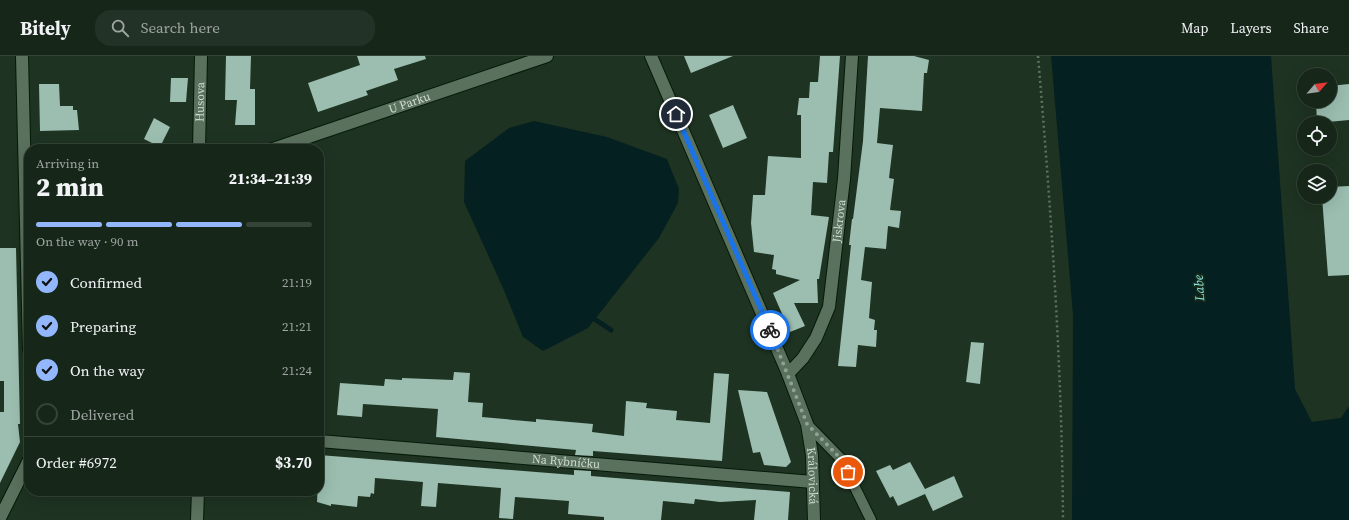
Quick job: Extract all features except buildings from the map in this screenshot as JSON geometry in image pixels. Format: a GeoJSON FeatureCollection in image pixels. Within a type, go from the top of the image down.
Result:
{"type":"FeatureCollection","features":[{"type":"Feature","properties":{"kind":"street"},"geometry":{"type":"LineString","coordinates":[[22,56],[24,144]]}},
{"type":"Feature","properties":{"kind":"street","name":"Husova"},"geometry":{"type":"LineString","coordinates":[[199,144],[201,56]]}},
{"type":"Feature","properties":{"kind":"street","name":"U Parku"},"geometry":{"type":"LineString","coordinates":[[288,144],[547,56]]}},
{"type":"Feature","properties":{"kind":"street","name":"Královická"},"geometry":{"type":"LineString","coordinates":[[652,56],[788,374],[807,424],[812,455],[814,520]]}},
{"type":"Feature","properties":{"kind":"street","name":"Jiskrova"},"geometry":{"type":"LineString","coordinates":[[788,374],[803,358],[813,343],[828,307],[844,179],[852,56]]}},
{"type":"Feature","properties":{"kind":"street","name":"Na Rybníčku"},"geometry":{"type":"LineString","coordinates":[[324,441],[813,482]]}},
{"type":"Feature","properties":{"kind":"street"},"geometry":{"type":"LineString","coordinates":[[0,518],[24,470]]}},
{"type":"Feature","properties":{"kind":"street"},"geometry":{"type":"LineString","coordinates":[[197,520],[198,496]]}},
{"type":"Feature","properties":{"kind":"lane"},"geometry":{"type":"LineString","coordinates":[[807,424],[841,459],[871,520]]}},
{"type":"Feature","properties":{"kind":"path"},"geometry":{"type":"LineString","coordinates":[[1038,56],[1052,220],[1063,431],[1063,520]]}},
{"type":"Feature","properties":{"kind":"water","name":"Labe"},"geometry":{"type":"Polygon","coordinates":[[[1051,56],[1271,56],[1295,389],[1312,422],[1341,418],[1349,406],[1349,520],[1072,520],[1073,315],[1051,56]]]}},
{"type":"Feature","properties":{"kind":"water"},"geometry":{"type":"Polygon","coordinates":[[[534,121],[607,137],[667,159],[679,189],[678,203],[659,238],[588,328],[543,351],[523,337],[503,288],[464,202],[465,161],[509,128],[534,121]]]}},
{"type":"Feature","properties":{"kind":"waterway"},"geometry":{"type":"LineString","coordinates":[[590,316],[611,330]]}},
{"type":"Feature","properties":{"kind":"way so far"},"geometry":{"type":"LineString","coordinates":[[770,330],[807,424],[841,459],[848,472]]}},
{"type":"Feature","properties":{"kind":"route"},"geometry":{"type":"LineString","coordinates":[[676,114],[770,330]]}}]}
